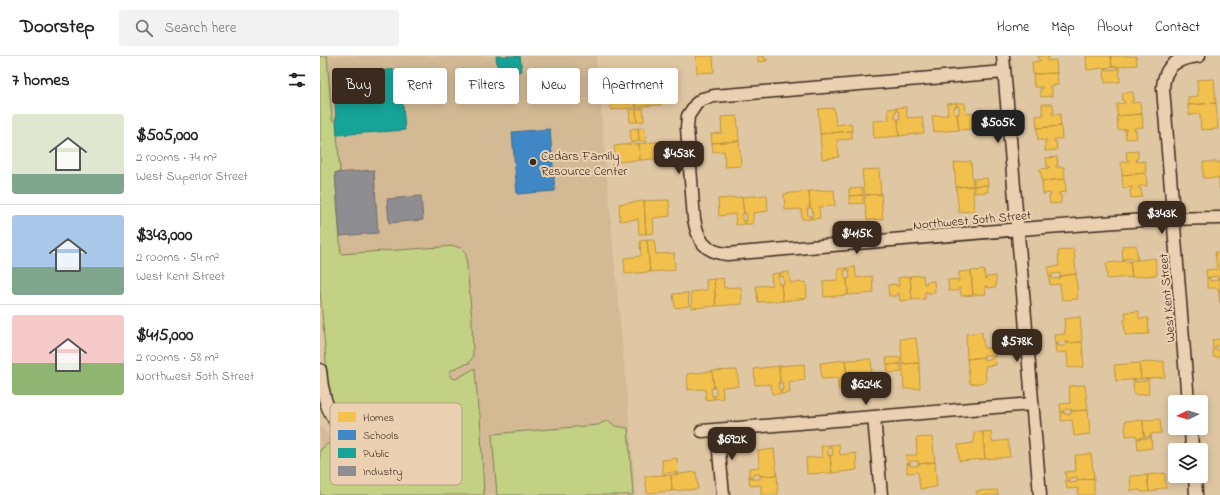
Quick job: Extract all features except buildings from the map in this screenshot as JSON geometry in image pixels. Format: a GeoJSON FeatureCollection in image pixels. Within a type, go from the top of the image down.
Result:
{"type":"FeatureCollection","features":[{"type":"Feature","properties":{"kind":"street"},"geometry":{"type":"LineString","coordinates":[[1003,56],[1040,495]]}},
{"type":"Feature","properties":{"kind":"street","name":"West Kent Street"},"geometry":{"type":"LineString","coordinates":[[1187,395],[1163,82],[1166,73],[1173,64],[1180,59],[1199,56]]}},
{"type":"Feature","properties":{"kind":"street","name":"Northwest 50th Street"},"geometry":{"type":"LineString","coordinates":[[1004,72],[714,96],[702,99],[696,104],[688,116],[687,128],[694,219],[697,234],[705,246],[713,251],[727,254],[1150,220],[1220,218]]}},
{"type":"Feature","properties":{"kind":"street"},"geometry":{"type":"LineString","coordinates":[[320,370],[323,394],[330,411]]}},
{"type":"Feature","properties":{"kind":"street"},"geometry":{"type":"LineString","coordinates":[[702,431],[1032,404]]}},
{"type":"Feature","properties":{"kind":"street"},"geometry":{"type":"LineString","coordinates":[[874,417],[881,495]]}},
{"type":"Feature","properties":{"kind":"street"},"geometry":{"type":"LineString","coordinates":[[717,430],[723,495]]}},
{"type":"Feature","properties":{"kind":"street"},"geometry":{"type":"LineString","coordinates":[[1195,483],[1196,495]]}},
{"type":"Feature","properties":{"kind":"shaded area"},"geometry":{"type":"Polygon","coordinates":[[[320,56],[596,56],[597,68],[588,68],[588,104],[600,104],[636,495],[320,495],[320,427],[330,438],[330,485],[462,485],[462,403],[344,403],[320,56]]]}},
{"type":"Feature","properties":{"kind":"green space"},"geometry":{"type":"Polygon","coordinates":[[[320,56],[327,56],[332,120],[336,120],[340,172],[335,173],[341,254],[455,246],[463,249],[466,255],[472,320],[473,357],[469,363],[450,371],[450,377],[456,379],[475,368],[478,409],[480,414],[484,495],[320,495],[320,450],[329,443],[330,485],[462,485],[462,403],[332,403],[328,384],[320,290],[320,56]]]}},
{"type":"Feature","properties":{"kind":"green space"},"geometry":{"type":"Polygon","coordinates":[[[608,420],[615,426],[628,428],[633,495],[497,495],[492,434],[598,425],[608,420]]]}},
{"type":"Feature","properties":{"kind":"place","name":"Cedars Family Resource Center"},"geometry":{"type":"Point","coordinates":[533,162]}}]}
